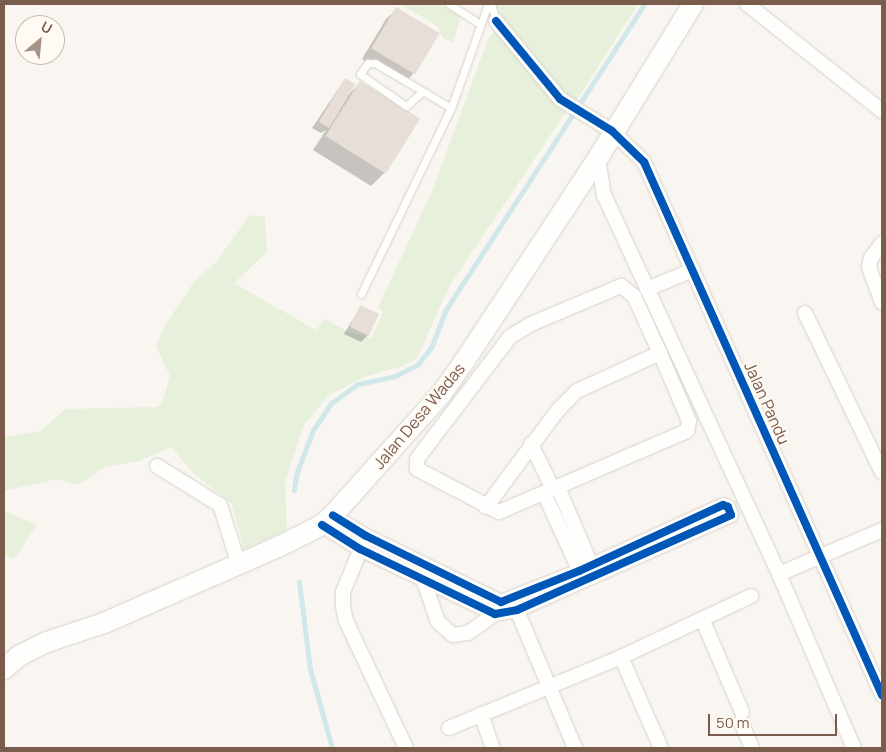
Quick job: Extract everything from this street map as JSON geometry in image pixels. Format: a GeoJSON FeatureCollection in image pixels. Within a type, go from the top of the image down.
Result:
{"type":"FeatureCollection","features":[{"type":"Feature","properties":{"kind":"main road","name":"Jalan Desa Wadas"},"geometry":{"type":"LineString","coordinates":[[4,669],[19,656],[47,642],[104,623],[238,562],[278,547],[327,520],[442,393],[598,158],[612,131],[693,4]]}},
{"type":"Feature","properties":{"kind":"street"},"geometry":{"type":"LineString","coordinates":[[747,4],[882,111]]}},
{"type":"Feature","properties":{"kind":"street","name":"Jalan Pandu"},"geometry":{"type":"LineString","coordinates":[[496,21],[566,102],[612,131],[644,162],[882,695]]}},
{"type":"Feature","properties":{"kind":"street"},"geometry":{"type":"LineString","coordinates":[[598,158],[604,195],[779,574],[854,748]]}},
{"type":"Feature","properties":{"kind":"street"},"geometry":{"type":"LineString","coordinates":[[882,243],[871,258],[869,267],[882,303]]}},
{"type":"Feature","properties":{"kind":"street"},"geometry":{"type":"LineString","coordinates":[[647,289],[692,270]]}},
{"type":"Feature","properties":{"kind":"street"},"geometry":{"type":"LineString","coordinates":[[621,286],[634,296],[660,353],[689,421],[687,431],[551,490],[508,510],[486,507],[423,472],[415,465],[510,337],[531,324],[621,286]]}},
{"type":"Feature","properties":{"kind":"street"},"geometry":{"type":"LineString","coordinates":[[805,313],[882,472]]}},
{"type":"Feature","properties":{"kind":"street"},"geometry":{"type":"LineString","coordinates":[[486,507],[531,444],[577,391],[660,353]]}},
{"type":"Feature","properties":{"kind":"street"},"geometry":{"type":"LineString","coordinates":[[531,444],[587,573]]}},
{"type":"Feature","properties":{"kind":"street"},"geometry":{"type":"LineString","coordinates":[[156,466],[220,505],[238,562]]}},
{"type":"Feature","properties":{"kind":"street"},"geometry":{"type":"LineString","coordinates":[[424,582],[438,622],[453,635],[468,633],[496,608],[514,604],[711,517]]}},
{"type":"Feature","properties":{"kind":"street"},"geometry":{"type":"LineString","coordinates":[[327,520],[366,536],[440,573],[496,608]]}},
{"type":"Feature","properties":{"kind":"street"},"geometry":{"type":"LineString","coordinates":[[327,520],[360,549],[424,582],[496,608]]}},
{"type":"Feature","properties":{"kind":"street"},"geometry":{"type":"LineString","coordinates":[[779,574],[882,530]]}},
{"type":"Feature","properties":{"kind":"street"},"geometry":{"type":"LineString","coordinates":[[366,536],[343,592],[343,606],[346,621],[406,748]]}},
{"type":"Feature","properties":{"kind":"street"},"geometry":{"type":"LineString","coordinates":[[424,582],[440,573]]}},
{"type":"Feature","properties":{"kind":"street"},"geometry":{"type":"LineString","coordinates":[[449,728],[621,657],[703,621],[751,596]]}},
{"type":"Feature","properties":{"kind":"street"},"geometry":{"type":"LineString","coordinates":[[514,604],[575,748]]}},
{"type":"Feature","properties":{"kind":"street"},"geometry":{"type":"LineString","coordinates":[[703,621],[752,748]]}},
{"type":"Feature","properties":{"kind":"street"},"geometry":{"type":"LineString","coordinates":[[621,657],[661,748]]}},
{"type":"Feature","properties":{"kind":"street"},"geometry":{"type":"LineString","coordinates":[[481,714],[493,748]]}},
{"type":"Feature","properties":{"kind":"lane"},"geometry":{"type":"LineString","coordinates":[[449,4],[480,24]]}},
{"type":"Feature","properties":{"kind":"lane"},"geometry":{"type":"LineString","coordinates":[[361,294],[451,108],[480,24],[489,4]]}},
{"type":"Feature","properties":{"kind":"lane"},"geometry":{"type":"LineString","coordinates":[[489,4],[496,21]]}},
{"type":"Feature","properties":{"kind":"lane"},"geometry":{"type":"LineString","coordinates":[[422,92],[406,106],[360,74],[368,63],[375,63],[451,108]]}},
{"type":"Feature","properties":{"kind":"green space"},"geometry":{"type":"Polygon","coordinates":[[[378,4],[441,4],[461,16],[453,43],[442,37],[438,27],[402,5],[378,4]]]}},
{"type":"Feature","properties":{"kind":"green space"},"geometry":{"type":"Polygon","coordinates":[[[495,4],[638,4],[575,103],[551,82],[498,13],[495,4]]]}},
{"type":"Feature","properties":{"kind":"green space"},"geometry":{"type":"Polygon","coordinates":[[[494,31],[566,112],[450,285],[417,358],[402,366],[364,377],[329,395],[304,425],[285,482],[287,530],[244,549],[232,504],[193,473],[171,447],[140,461],[105,467],[78,485],[57,479],[4,491],[4,438],[40,431],[66,409],[157,407],[163,401],[170,376],[156,346],[163,328],[194,282],[216,262],[250,215],[265,217],[267,252],[234,283],[316,330],[325,319],[346,331],[372,338],[383,312],[379,308],[381,301],[433,189],[488,39],[494,31]]]}},
{"type":"Feature","properties":{"kind":"green space"},"geometry":{"type":"Polygon","coordinates":[[[4,511],[37,525],[14,559],[4,554],[4,511]]]}},
{"type":"Feature","properties":{"kind":"building"},"geometry":{"type":"Polygon","coordinates":[[[396,7],[440,33],[415,74],[371,48],[396,7]]]}},
{"type":"Feature","properties":{"kind":"building"},"geometry":{"type":"Polygon","coordinates":[[[345,78],[355,84],[329,128],[319,122],[345,78]]]}},
{"type":"Feature","properties":{"kind":"building"},"geometry":{"type":"Polygon","coordinates":[[[360,81],[420,119],[386,174],[326,136],[360,81]]]}},
{"type":"Feature","properties":{"kind":"building"},"geometry":{"type":"Polygon","coordinates":[[[360,305],[379,314],[369,336],[350,327],[360,305]]]}},
{"type":"Feature","properties":{"kind":"waterway"},"geometry":{"type":"LineString","coordinates":[[294,490],[297,472],[313,430],[331,403],[358,384],[395,376],[417,365],[431,348],[445,311],[644,4]]}},
{"type":"Feature","properties":{"kind":"waterway"},"geometry":{"type":"LineString","coordinates":[[299,582],[310,669],[332,748]]}},
{"type":"Feature","properties":{"kind":"cycle path"},"geometry":{"type":"LineString","coordinates":[[496,21],[560,99],[612,131],[644,162],[882,695]]}},
{"type":"Feature","properties":{"kind":"cycle path"},"geometry":{"type":"LineString","coordinates":[[322,525],[360,549],[495,614],[517,610],[731,515],[728,507],[723,505],[579,571],[501,602],[366,536],[333,515]]}}]}
